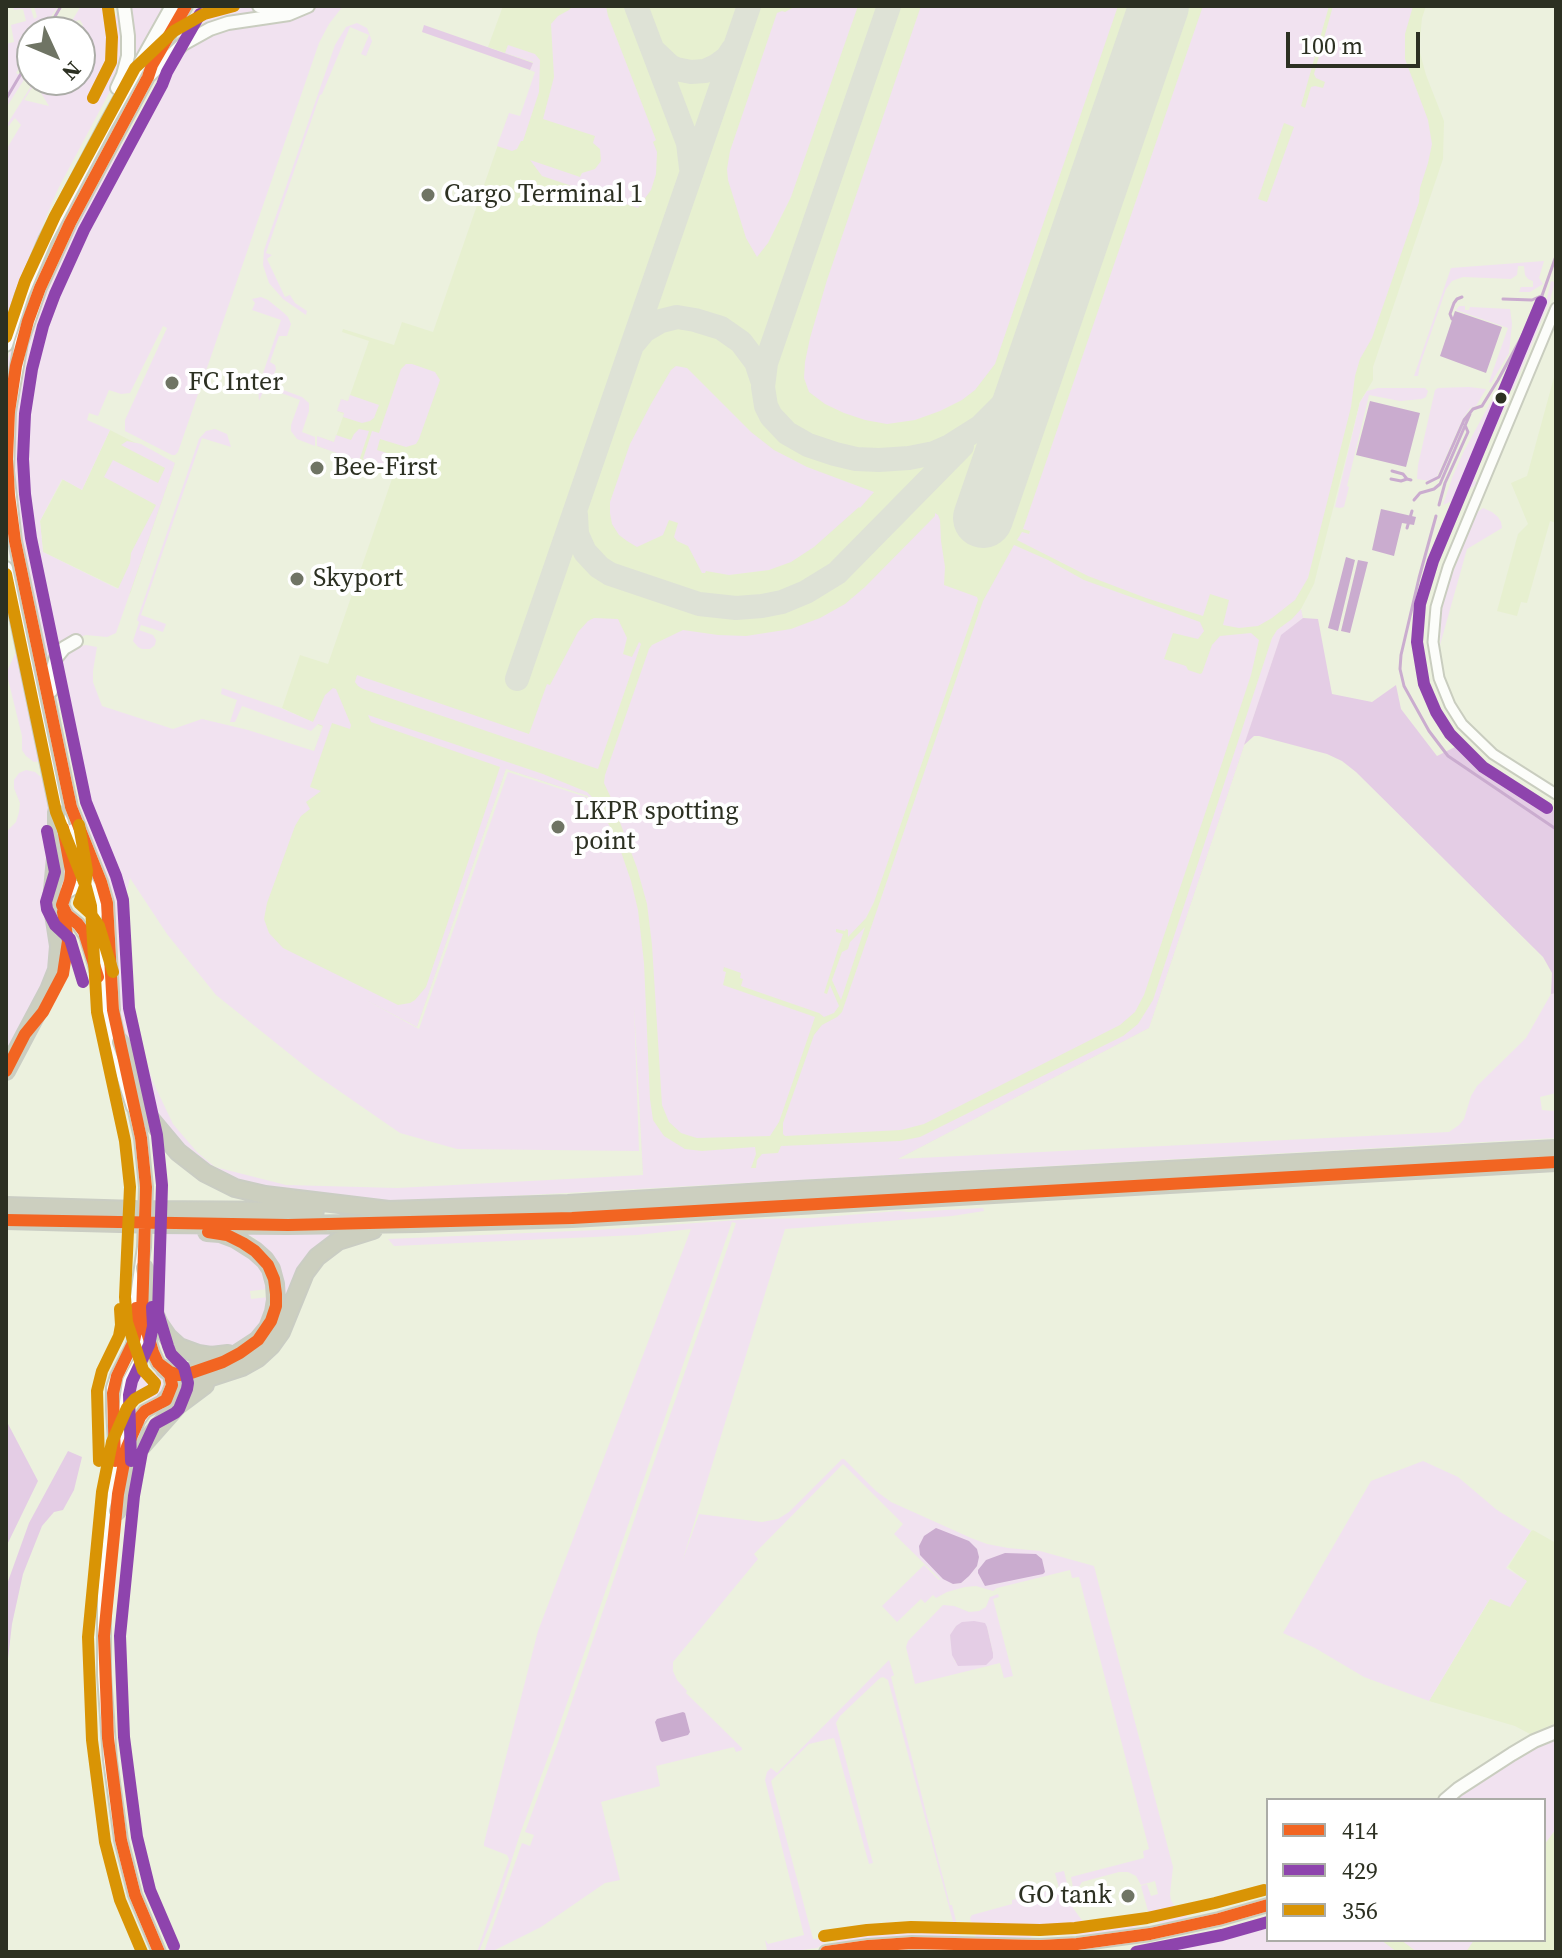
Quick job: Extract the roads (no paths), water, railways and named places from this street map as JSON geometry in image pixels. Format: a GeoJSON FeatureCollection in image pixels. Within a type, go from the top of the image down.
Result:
{"type":"FeatureCollection","features":[{"type":"Feature","properties":{"kind":"highway"},"geometry":{"type":"LineString","coordinates":[[6,1071],[54,980],[58,962],[58,937],[52,901],[64,810]]}},
{"type":"Feature","properties":{"kind":"highway"},"geometry":{"type":"LineString","coordinates":[[25,1034],[43,1012],[64,969],[68,941],[66,907]]}},
{"type":"Feature","properties":{"kind":"highway"},"geometry":{"type":"LineString","coordinates":[[120,1042],[147,1115],[178,1152],[205,1173],[225,1184],[265,1195],[389,1210]]}},
{"type":"Feature","properties":{"kind":"highway"},"geometry":{"type":"LineString","coordinates":[[6,1206],[219,1211],[389,1210],[568,1204],[1556,1149]]}},
{"type":"Feature","properties":{"kind":"highway"},"geometry":{"type":"LineString","coordinates":[[6,1220],[158,1224],[418,1223],[636,1214],[1556,1162]]}},
{"type":"Feature","properties":{"kind":"highway"},"geometry":{"type":"LineString","coordinates":[[117,1511],[128,1470],[143,1443],[185,1399],[228,1372],[258,1358],[276,1340],[305,1273],[317,1257],[346,1238],[418,1223]]}},
{"type":"Feature","properties":{"kind":"highway"},"geometry":{"type":"LineString","coordinates":[[158,1224],[227,1235],[249,1247],[271,1269],[276,1306],[268,1328],[252,1345],[223,1362],[179,1375],[164,1368]]}},
{"type":"Feature","properties":{"kind":"highway"},"geometry":{"type":"LineString","coordinates":[[144,1268],[150,1304],[156,1318],[168,1337],[179,1347],[211,1356],[232,1353],[252,1345]]}},
{"type":"Feature","properties":{"kind":"highway"},"geometry":{"type":"LineString","coordinates":[[161,1403],[184,1386],[228,1372]]}},
{"type":"Feature","properties":{"kind":"main road"},"geometry":{"type":"LineString","coordinates":[[80,174],[93,132],[127,65],[128,36],[124,6]]}},
{"type":"Feature","properties":{"kind":"main road"},"geometry":{"type":"LineString","coordinates":[[6,345],[31,271],[172,6]]}},
{"type":"Feature","properties":{"kind":"main road"},"geometry":{"type":"LineString","coordinates":[[133,1107],[115,1051],[102,989],[86,936],[66,907],[71,865],[62,822],[64,810],[50,707],[10,506],[7,459],[12,389],[21,343],[49,266],[152,65],[186,6]]}},
{"type":"Feature","properties":{"kind":"main road"},"geometry":{"type":"LineString","coordinates":[[259,6],[277,9],[293,6]]}},
{"type":"Feature","properties":{"kind":"main road"},"geometry":{"type":"LineString","coordinates":[[148,77],[183,44],[200,33],[228,23],[289,14],[308,6]]}},
{"type":"Feature","properties":{"kind":"main road"},"geometry":{"type":"LineString","coordinates":[[6,568],[64,810],[101,882],[107,903],[113,1010]]}},
{"type":"Feature","properties":{"kind":"main road"},"geometry":{"type":"LineString","coordinates":[[50,707],[54,663],[64,648],[76,641]]}},
{"type":"Feature","properties":{"kind":"main road"},"geometry":{"type":"LineString","coordinates":[[64,810],[71,820],[87,883],[97,901],[94,924],[141,1138],[146,1187],[141,1298],[143,1321],[153,1352],[170,1375],[172,1385],[161,1403],[145,1411],[127,1447],[105,1617]]}},
{"type":"Feature","properties":{"kind":"main road"},"geometry":{"type":"LineString","coordinates":[[66,907],[70,889],[81,886],[94,893]]}},
{"type":"Feature","properties":{"kind":"main road"},"geometry":{"type":"LineString","coordinates":[[66,907],[83,921],[96,910]]}},
{"type":"Feature","properties":{"kind":"main road"},"geometry":{"type":"LineString","coordinates":[[144,1247],[137,1287],[141,1359],[129,1381],[104,1590],[104,1675],[108,1738],[127,1869],[159,1952]]}},
{"type":"Feature","properties":{"kind":"main road"},"geometry":{"type":"LineString","coordinates":[[115,1480],[113,1388],[132,1347],[137,1326]]}},
{"type":"Feature","properties":{"kind":"main road"},"geometry":{"type":"LineString","coordinates":[[136,1368],[151,1363],[164,1368]]}},
{"type":"Feature","properties":{"kind":"main road"},"geometry":{"type":"LineString","coordinates":[[129,1381],[129,1391],[134,1400],[142,1405],[161,1403]]}},
{"type":"Feature","properties":{"kind":"main road"},"geometry":{"type":"LineString","coordinates":[[1447,1798],[1512,1754],[1556,1732]]}},
{"type":"Feature","properties":{"kind":"main road"},"geometry":{"type":"LineString","coordinates":[[826,1952],[912,1943],[1077,1944],[1150,1934],[1266,1906]]}},
{"type":"Feature","properties":{"kind":"street"},"geometry":{"type":"LineString","coordinates":[[1556,308],[1456,543],[1441,587],[1433,625],[1434,656],[1439,678],[1462,724],[1493,754],[1556,794]]}},
{"type":"Feature","properties":{"kind":"waterway"},"geometry":{"type":"LineString","coordinates":[[55,16],[61,6]]}},
{"type":"Feature","properties":{"kind":"waterway"},"geometry":{"type":"LineString","coordinates":[[6,99],[16,82]]}},
{"type":"Feature","properties":{"kind":"waterway"},"geometry":{"type":"LineString","coordinates":[[1427,483],[1439,477],[1464,420],[1473,409],[1482,406],[1498,380],[1538,307],[1556,256]]}},
{"type":"Feature","properties":{"kind":"waterway"},"geometry":{"type":"LineString","coordinates":[[1503,299],[1532,300],[1541,296]]}},
{"type":"Feature","properties":{"kind":"waterway"},"geometry":{"type":"LineString","coordinates":[[1452,319],[1450,314],[1454,303],[1462,297]]}},
{"type":"Feature","properties":{"kind":"waterway"},"geometry":{"type":"LineString","coordinates":[[1414,500],[1420,493],[1440,484],[1470,414]]}},
{"type":"Feature","properties":{"kind":"waterway"},"geometry":{"type":"LineString","coordinates":[[1439,505],[1445,483],[1468,432],[1465,425]]}},
{"type":"Feature","properties":{"kind":"waterway"},"geometry":{"type":"LineString","coordinates":[[1392,471],[1403,474],[1407,479]]}},
{"type":"Feature","properties":{"kind":"waterway"},"geometry":{"type":"LineString","coordinates":[[1391,479],[1411,480]]}},
{"type":"Feature","properties":{"kind":"waterway"},"geometry":{"type":"LineString","coordinates":[[1407,528],[1412,511]]}},
{"type":"Feature","properties":{"kind":"waterway"},"geometry":{"type":"LineString","coordinates":[[1436,516],[1401,655],[1404,686],[1429,731],[1448,756],[1556,829]]}},
{"type":"Feature","properties":{"kind":"place","name":"Cargo Terminal 1"},"geometry":{"type":"Point","coordinates":[428,195]}},
{"type":"Feature","properties":{"kind":"place","name":"FC Inter"},"geometry":{"type":"Point","coordinates":[172,383]}},
{"type":"Feature","properties":{"kind":"place","name":"Bee-First"},"geometry":{"type":"Point","coordinates":[317,468]}},
{"type":"Feature","properties":{"kind":"place","name":"Skyport"},"geometry":{"type":"Point","coordinates":[297,579]}},
{"type":"Feature","properties":{"kind":"place","name":"LKPR spotting point"},"geometry":{"type":"Point","coordinates":[558,827]}},
{"type":"Feature","properties":{"kind":"place","name":"GO tank"},"geometry":{"type":"Point","coordinates":[1128,1896]}}]}
